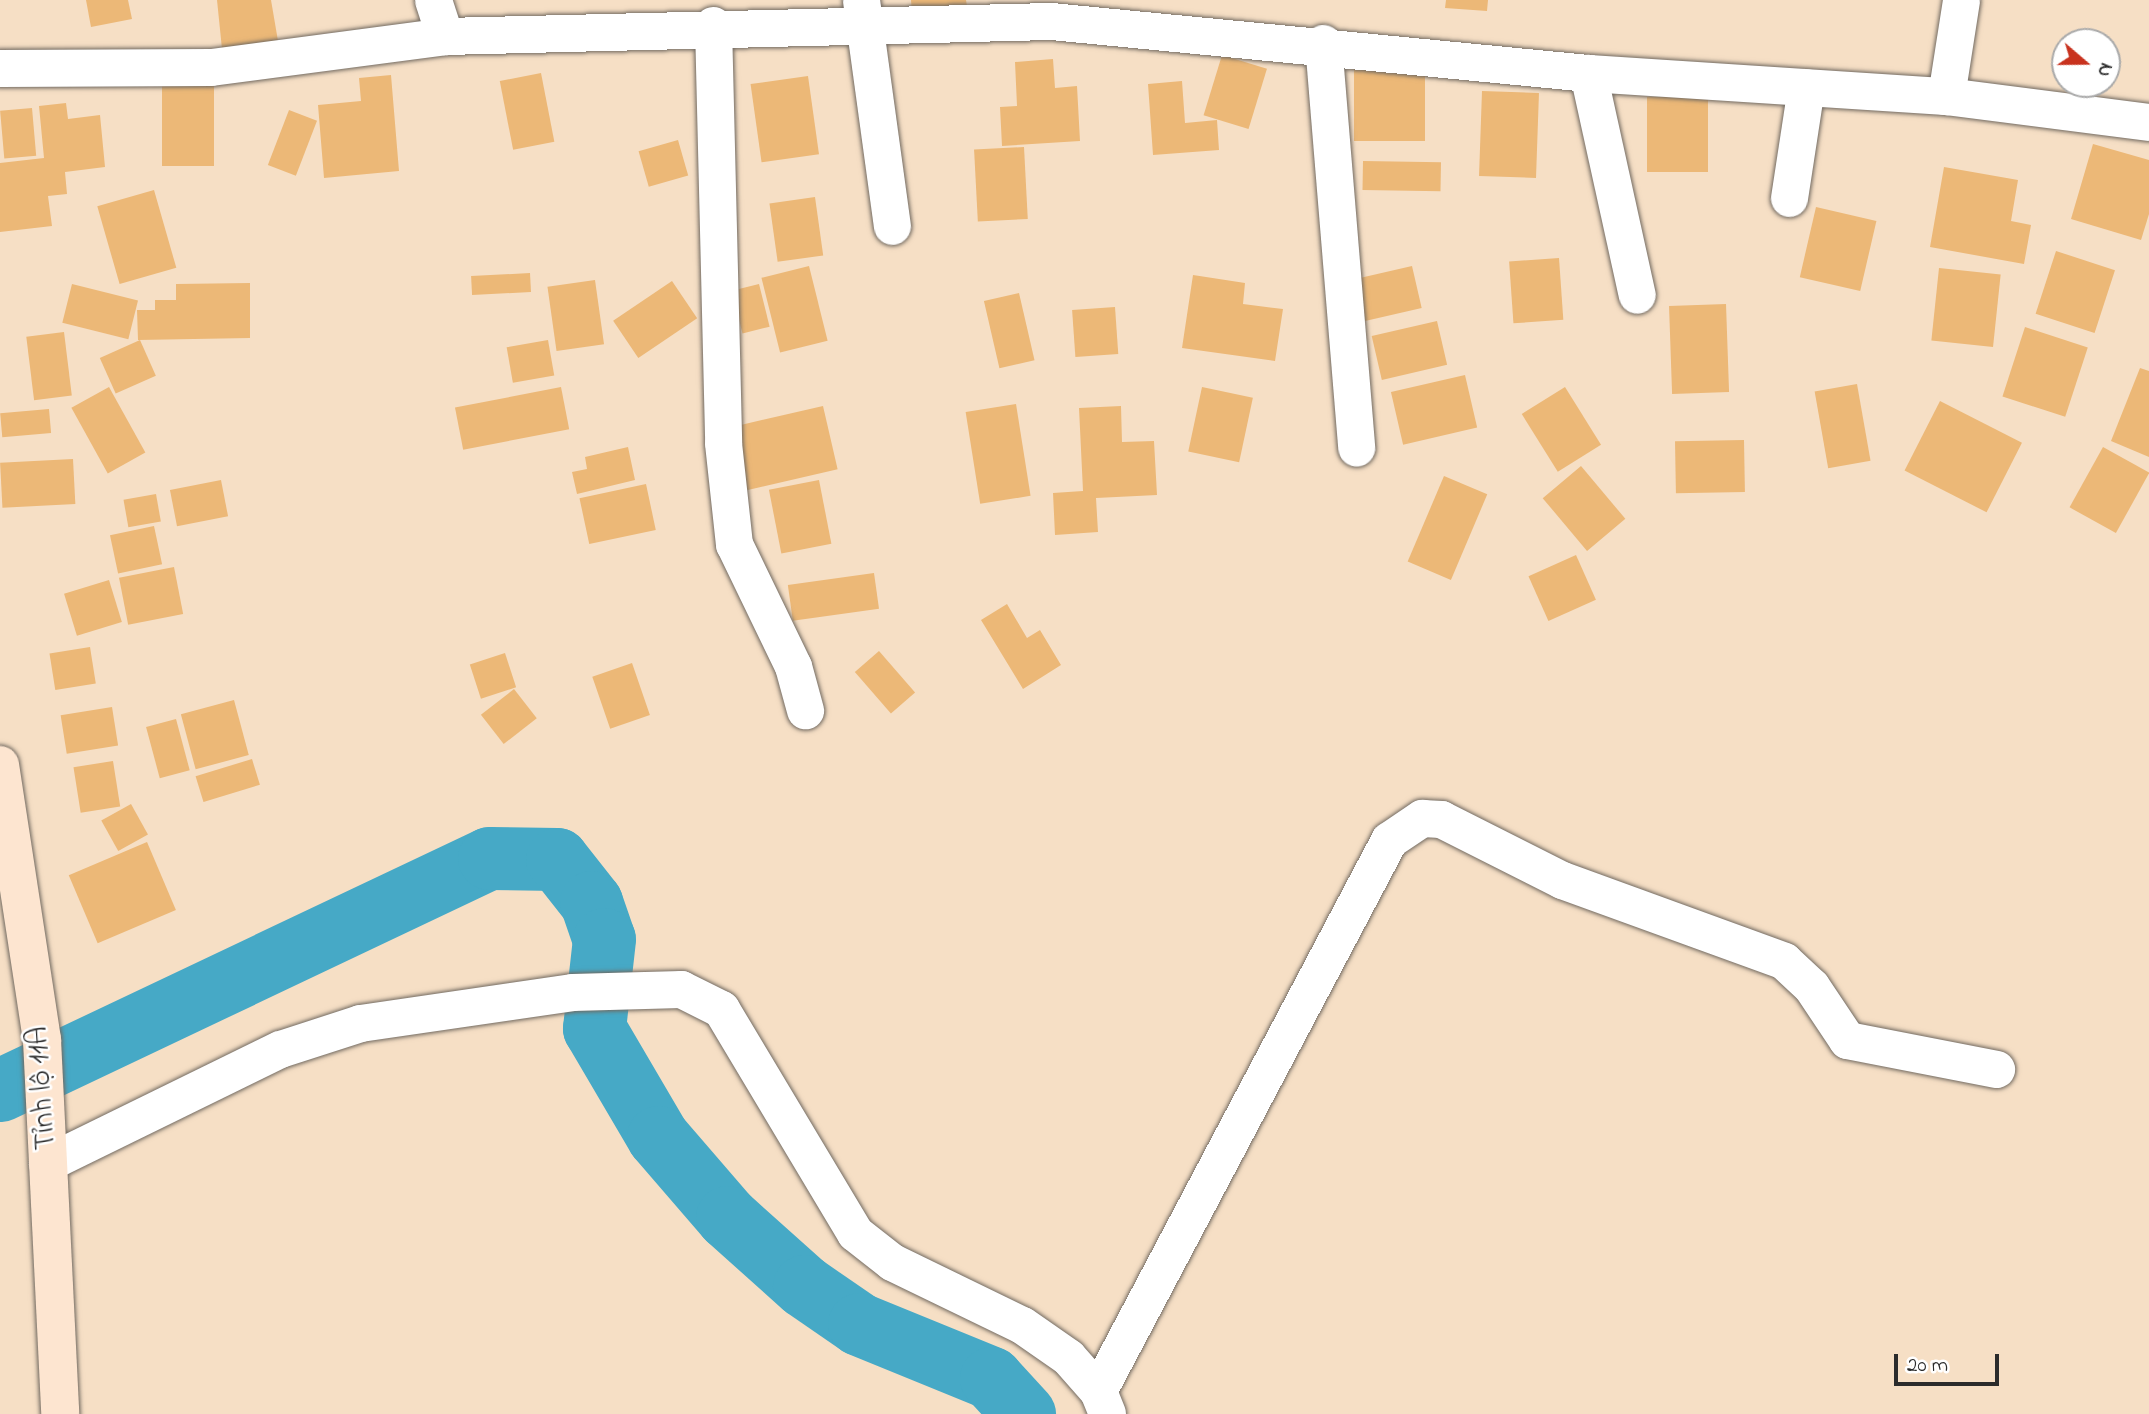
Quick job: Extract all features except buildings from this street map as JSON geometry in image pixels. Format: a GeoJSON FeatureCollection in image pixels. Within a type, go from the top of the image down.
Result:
{"type":"FeatureCollection","features":[{"type":"Feature","properties":{"kind":"main road","name":"Tỉnh lộ 11A"},"geometry":{"type":"LineString","coordinates":[[0,765],[42,1040],[60,1414]]}},
{"type":"Feature","properties":{"kind":"street"},"geometry":{"type":"LineString","coordinates":[[433,0],[444,36]]}},
{"type":"Feature","properties":{"kind":"street"},"geometry":{"type":"LineString","coordinates":[[1946,96],[1961,0]]}},
{"type":"Feature","properties":{"kind":"street"},"geometry":{"type":"LineString","coordinates":[[0,68],[211,66],[444,36],[713,25],[862,15],[1052,10],[1588,73],[1946,96],[2149,122]]}},
{"type":"Feature","properties":{"kind":"street"},"geometry":{"type":"LineString","coordinates":[[862,15],[892,226]]}},
{"type":"Feature","properties":{"kind":"street"},"geometry":{"type":"LineString","coordinates":[[713,25],[723,443],[734,544],[793,666],[805,710]]}},
{"type":"Feature","properties":{"kind":"street"},"geometry":{"type":"LineString","coordinates":[[1323,43],[1356,449]]}},
{"type":"Feature","properties":{"kind":"street"},"geometry":{"type":"LineString","coordinates":[[1588,73],[1637,295]]}},
{"type":"Feature","properties":{"kind":"street"},"geometry":{"type":"LineString","coordinates":[[1789,198],[1806,87]]}},
{"type":"Feature","properties":{"kind":"street"},"geometry":{"type":"LineString","coordinates":[[47,1163],[293,1045],[446,1006],[572,992],[650,987],[695,992],[721,1009],[855,1233],[873,1249],[1022,1325],[1068,1357],[1103,1403],[1389,840],[1422,818],[1441,819],[1562,880],[1784,961],[1811,986],[1847,1040],[1996,1069]]}},
{"type":"Feature","properties":{"kind":"waterway"},"geometry":{"type":"LineString","coordinates":[[0,1090],[489,858],[557,859],[591,902],[604,939],[594,1028],[658,1137],[727,1217],[804,1286],[859,1324],[991,1378],[1024,1414]]}}]}
